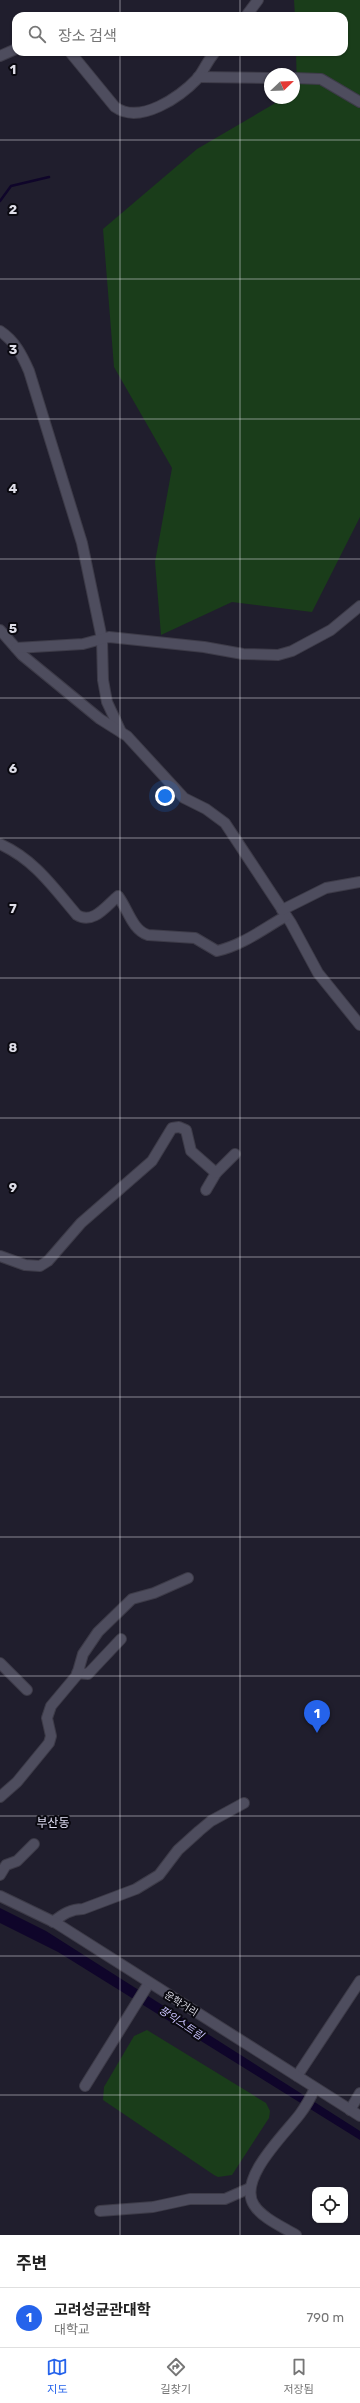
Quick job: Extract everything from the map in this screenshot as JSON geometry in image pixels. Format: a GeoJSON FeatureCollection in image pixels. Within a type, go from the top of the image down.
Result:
{"type":"FeatureCollection","features":[{"type":"Feature","properties":{"kind":"street"},"geometry":{"type":"LineString","coordinates":[[249,12],[258,0]]}},
{"type":"Feature","properties":{"kind":"street"},"geometry":{"type":"LineString","coordinates":[[0,56],[12,51]]}},
{"type":"Feature","properties":{"kind":"street"},"geometry":{"type":"LineString","coordinates":[[73,56],[100,90],[122,112],[140,112],[162,105],[181,93],[198,77],[212,56]]}},
{"type":"Feature","properties":{"kind":"street"},"geometry":{"type":"LineString","coordinates":[[198,77],[264,78]]}},
{"type":"Feature","properties":{"kind":"street"},"geometry":{"type":"LineString","coordinates":[[300,78],[320,79],[360,102]]}},
{"type":"Feature","properties":{"kind":"street"},"geometry":{"type":"LineString","coordinates":[[0,331],[8,336],[19,350],[29,372],[82,543],[102,639],[103,680],[107,702],[121,733]]}},
{"type":"Feature","properties":{"kind":"street"},"geometry":{"type":"LineString","coordinates":[[16,648],[83,644],[109,637],[204,647],[243,654],[278,655],[292,651],[331,630],[360,606]]}},
{"type":"Feature","properties":{"kind":"street"},"geometry":{"type":"LineString","coordinates":[[0,630],[16,648],[100,719],[121,733],[184,798],[206,809],[225,823],[284,913],[318,974],[360,1025]]}},
{"type":"Feature","properties":{"kind":"street"},"geometry":{"type":"LineString","coordinates":[[0,844],[17,852],[35,866],[82,919],[93,918],[118,896],[127,907],[134,924],[142,933],[148,935],[195,938],[217,951],[257,935],[284,913],[326,888],[360,882]]}},
{"type":"Feature","properties":{"kind":"street"},"geometry":{"type":"LineString","coordinates":[[0,1256],[25,1265],[40,1266],[48,1262],[81,1223],[152,1161],[172,1128],[179,1127],[186,1130],[191,1151],[216,1173]]}},
{"type":"Feature","properties":{"kind":"street"},"geometry":{"type":"LineString","coordinates":[[206,1190],[216,1173],[235,1154]]}},
{"type":"Feature","properties":{"kind":"street"},"geometry":{"type":"LineString","coordinates":[[0,1797],[17,1782],[49,1743],[51,1736],[47,1718],[51,1706],[77,1673],[83,1654],[98,1632],[132,1599],[154,1593],[188,1578]]}},
{"type":"Feature","properties":{"kind":"street"},"geometry":{"type":"LineString","coordinates":[[77,1673],[88,1674],[121,1639]]}},
{"type":"Feature","properties":{"kind":"street"},"geometry":{"type":"LineString","coordinates":[[0,1663],[27,1690]]}},
{"type":"Feature","properties":{"kind":"street"},"geometry":{"type":"LineString","coordinates":[[53,1922],[63,1914],[76,1909],[84,1909],[147,1883],[159,1875],[178,1850],[210,1821],[244,1803]]}},
{"type":"Feature","properties":{"kind":"street"},"geometry":{"type":"LineString","coordinates":[[0,1875],[6,1865],[17,1861],[34,1844]]}},
{"type":"Feature","properties":{"kind":"street","name":"운학거리"},"geometry":{"type":"LineString","coordinates":[[0,1896],[53,1922],[146,1987],[297,2076],[313,2092],[360,2116]]}},
{"type":"Feature","properties":{"kind":"street"},"geometry":{"type":"LineString","coordinates":[[297,2076],[360,1981]]}},
{"type":"Feature","properties":{"kind":"street"},"geometry":{"type":"LineString","coordinates":[[85,2086],[146,1987]]}},
{"type":"Feature","properties":{"kind":"street"},"geometry":{"type":"LineString","coordinates":[[296,2235],[259,2211],[250,2197],[250,2188],[255,2173],[269,2152],[304,2107],[313,2092]]}},
{"type":"Feature","properties":{"kind":"street"},"geometry":{"type":"LineString","coordinates":[[350,2110],[360,2093]]}},
{"type":"Feature","properties":{"kind":"street"},"geometry":{"type":"LineString","coordinates":[[100,2211],[154,2207],[190,2199],[225,2199],[250,2188]]}},
{"type":"Feature","properties":{"kind":"green space"},"geometry":{"type":"Polygon","coordinates":[[[294,0],[360,0],[360,517],[312,612],[232,602],[161,635],[155,562],[172,468],[114,367],[103,229],[197,149],[274,104],[300,104],[300,68],[296,68],[296,56],[348,56],[348,12],[295,12],[294,0]]]}},
{"type":"Feature","properties":{"kind":"green space"},"geometry":{"type":"Polygon","coordinates":[[[147,2030],[266,2103],[270,2111],[269,2118],[232,2175],[218,2177],[214,2175],[103,2100],[104,2087],[134,2036],[147,2030]]]}},
{"type":"Feature","properties":{"kind":"water","name":"팡익스트림"},"geometry":{"type":"Polygon","coordinates":[[[0,1908],[46,1931],[360,2131],[360,2140],[58,1952],[0,1923],[0,1908]]]}},
{"type":"Feature","properties":{"kind":"waterway"},"geometry":{"type":"LineString","coordinates":[[0,201],[11,186],[49,177]]}},
{"type":"Feature","properties":{"kind":"place","name":"고려성균관대학"},"geometry":{"type":"Point","coordinates":[317,1733]}},
{"type":"Feature","properties":{"kind":"district","name":"부산동"},"geometry":{"type":"Point","coordinates":[53,1823]}}]}
